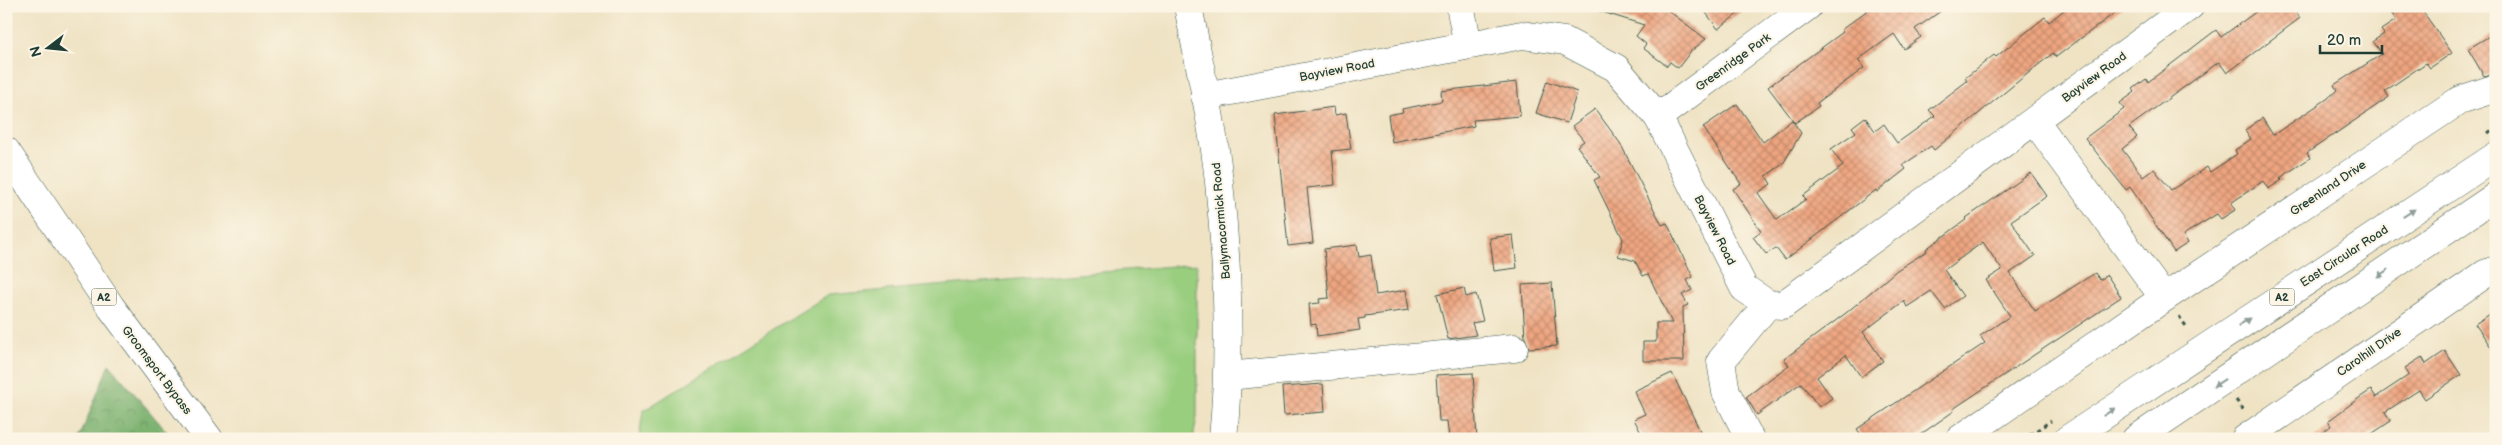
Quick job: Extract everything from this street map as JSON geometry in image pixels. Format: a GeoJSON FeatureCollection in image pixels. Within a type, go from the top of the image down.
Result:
{"type":"FeatureCollection","features":[{"type":"Feature","properties":{"kind":"main road","name":"Ballymacormick Road"},"geometry":{"type":"LineString","coordinates":[[1188,6],[1206,96],[1219,180],[1226,276],[1228,376],[1223,439]]}},
{"type":"Feature","properties":{"kind":"main road"},"geometry":{"type":"LineString","coordinates":[[1460,6],[1468,44]]}},
{"type":"Feature","properties":{"kind":"main road","name":"Greenridge Park"},"geometry":{"type":"LineString","coordinates":[[1658,117],[1808,6]]}},
{"type":"Feature","properties":{"kind":"main road","name":"Bayview Road"},"geometry":{"type":"LineString","coordinates":[[1206,96],[1522,35],[1565,41],[1616,68],[1658,117],[1744,288],[1768,304],[1783,306],[2190,6]]}},
{"type":"Feature","properties":{"kind":"main road","name":"Greenland Drive"},"geometry":{"type":"LineString","coordinates":[[1960,439],[2164,298],[2460,100],[2496,88]]}},
{"type":"Feature","properties":{"kind":"main road"},"geometry":{"type":"LineString","coordinates":[[2035,121],[2164,298]]}},
{"type":"Feature","properties":{"kind":"main road","name":"Groomsport Bypass"},"geometry":{"type":"LineString","coordinates":[[6,150],[111,308],[209,439]]}},
{"type":"Feature","properties":{"kind":"main road","name":"East Circular Road"},"geometry":{"type":"LineString","coordinates":[[2068,439],[2496,156]]}},
{"type":"Feature","properties":{"kind":"main road"},"geometry":{"type":"LineString","coordinates":[[2136,439],[2496,196]]}},
{"type":"Feature","properties":{"kind":"main road","name":"Carolhill Drive"},"geometry":{"type":"LineString","coordinates":[[2245,439],[2423,315],[2485,274],[2496,270]]}},
{"type":"Feature","properties":{"kind":"main road"},"geometry":{"type":"LineString","coordinates":[[1750,439],[1726,392],[1721,361],[1768,304]]}},
{"type":"Feature","properties":{"kind":"main road"},"geometry":{"type":"LineString","coordinates":[[1228,376],[1514,348]]}},
{"type":"Feature","properties":{"kind":"green space"},"geometry":{"type":"Polygon","coordinates":[[[1197,264],[1197,416],[1193,439],[639,439],[643,411],[828,295],[1197,264]]]}},
{"type":"Feature","properties":{"kind":"green space"},"geometry":{"type":"Polygon","coordinates":[[[109,364],[173,439],[79,439],[109,364]]]}},
{"type":"Feature","properties":{"kind":"building"},"geometry":{"type":"Polygon","coordinates":[[[1597,6],[1662,6],[1706,39],[1691,51],[1678,68],[1670,62],[1667,66],[1643,48],[1646,44],[1636,36],[1644,25],[1596,10],[1597,6]]]}},
{"type":"Feature","properties":{"kind":"building"},"geometry":{"type":"Polygon","coordinates":[[[1701,6],[1748,6],[1718,29],[1701,6]]]}},
{"type":"Feature","properties":{"kind":"building"},"geometry":{"type":"Polygon","coordinates":[[[1873,6],[1948,6],[1915,29],[1921,37],[1904,49],[1894,34],[1858,60],[1864,68],[1817,103],[1819,106],[1795,123],[1768,87],[1843,32],[1841,30],[1873,6]]]}},
{"type":"Feature","properties":{"kind":"building"},"geometry":{"type":"Polygon","coordinates":[[[2069,6],[2124,6],[2056,57],[2053,53],[1934,150],[1931,146],[1903,165],[1906,169],[1785,260],[1776,248],[1766,254],[1753,237],[1761,231],[1733,189],[1741,184],[1703,127],[1737,104],[1763,142],[1792,120],[1801,133],[1783,164],[1766,176],[1771,184],[1758,193],[1777,220],[1806,199],[1803,196],[1843,166],[1831,149],[1856,132],[1852,127],[1865,117],[1875,131],[1884,124],[1897,143],[1935,116],[1929,110],[1967,81],[1965,78],[1994,55],[1996,57],[2045,17],[2049,22],[2069,6]]]}},
{"type":"Feature","properties":{"kind":"building"},"geometry":{"type":"Polygon","coordinates":[[[2264,6],[2291,6],[2300,18],[2227,73],[2219,62],[2129,127],[2137,137],[2122,149],[2143,177],[2154,169],[2171,190],[2207,167],[2210,172],[2237,154],[2235,150],[2251,139],[2245,130],[2262,118],[2273,135],[2327,99],[2337,90],[2334,85],[2382,54],[2373,41],[2384,34],[2381,30],[2396,20],[2387,6],[2419,6],[2452,53],[2430,68],[2426,63],[2385,91],[2389,97],[2307,153],[2310,158],[2280,178],[2282,180],[2268,189],[2263,181],[2231,203],[2235,210],[2221,219],[2217,214],[2183,235],[2188,243],[2174,252],[2130,187],[2126,190],[2085,138],[2124,109],[2120,103],[2135,92],[2133,89],[2146,79],[2148,82],[2216,30],[2221,37],[2264,6]]]}},
{"type":"Feature","properties":{"kind":"building"},"geometry":{"type":"Polygon","coordinates":[[[2496,32],[2496,73],[2484,76],[2468,49],[2496,32]]]}},
{"type":"Feature","properties":{"kind":"building"},"geometry":{"type":"Polygon","coordinates":[[[1547,81],[1577,92],[1567,123],[1536,113],[1547,81]]]}},
{"type":"Feature","properties":{"kind":"building"},"geometry":{"type":"Polygon","coordinates":[[[1517,82],[1520,116],[1473,120],[1474,126],[1392,142],[1388,115],[1403,112],[1402,109],[1442,101],[1441,91],[1517,82]]]}},
{"type":"Feature","properties":{"kind":"building"},"geometry":{"type":"Polygon","coordinates":[[[1334,107],[1335,115],[1346,113],[1351,149],[1332,151],[1335,185],[1307,188],[1313,243],[1288,246],[1275,115],[1334,107]]]}},
{"type":"Feature","properties":{"kind":"building"},"geometry":{"type":"Polygon","coordinates":[[[1595,109],[1620,143],[1662,225],[1667,223],[1693,277],[1687,280],[1692,290],[1682,295],[1688,305],[1683,307],[1684,361],[1643,361],[1643,342],[1656,342],[1656,323],[1672,323],[1648,274],[1643,276],[1635,261],[1618,256],[1623,239],[1594,180],[1600,177],[1577,146],[1584,141],[1572,126],[1595,109]]]}},
{"type":"Feature","properties":{"kind":"building"},"geometry":{"type":"Polygon","coordinates":[[[2031,173],[2047,196],[2011,221],[2035,256],[2010,273],[2035,311],[2095,273],[2100,280],[2107,275],[2121,297],[1953,409],[1954,411],[1914,439],[1864,439],[1857,429],[1985,343],[1980,336],[2010,316],[1986,280],[2002,270],[1983,242],[1944,270],[1963,296],[1945,309],[1931,291],[1907,307],[1904,301],[1863,332],[1883,361],[1861,377],[1846,355],[1817,377],[1832,398],[1819,407],[1801,383],[1757,415],[1746,397],[1789,365],[1784,359],[1846,313],[1897,270],[1927,251],[1926,249],[1966,218],[2031,173]]]}},
{"type":"Feature","properties":{"kind":"building"},"geometry":{"type":"Polygon","coordinates":[[[1513,235],[1517,268],[1494,271],[1490,238],[1513,235]]]}},
{"type":"Feature","properties":{"kind":"building"},"geometry":{"type":"Polygon","coordinates":[[[1357,245],[1359,257],[1371,255],[1376,295],[1406,290],[1409,310],[1365,316],[1365,318],[1358,319],[1360,330],[1317,336],[1316,324],[1311,325],[1309,304],[1320,303],[1319,299],[1329,298],[1324,249],[1357,245]]]}},
{"type":"Feature","properties":{"kind":"building"},"geometry":{"type":"Polygon","coordinates":[[[1552,283],[1557,346],[1529,348],[1525,338],[1522,285],[1552,283]]]}},
{"type":"Feature","properties":{"kind":"building"},"geometry":{"type":"Polygon","coordinates":[[[1464,288],[1466,297],[1476,294],[1483,321],[1472,323],[1476,335],[1448,339],[1437,294],[1464,288]]]}},
{"type":"Feature","properties":{"kind":"building"},"geometry":{"type":"Polygon","coordinates":[[[2496,310],[2496,354],[2475,324],[2496,310]]]}},
{"type":"Feature","properties":{"kind":"building"},"geometry":{"type":"Polygon","coordinates":[[[2445,351],[2461,375],[2425,399],[2419,390],[2385,412],[2391,421],[2364,439],[2313,439],[2331,426],[2328,421],[2371,390],[2376,397],[2409,375],[2405,368],[2422,357],[2426,364],[2445,351]]]}},
{"type":"Feature","properties":{"kind":"building"},"geometry":{"type":"Polygon","coordinates":[[[1473,373],[1477,439],[1449,439],[1447,421],[1439,421],[1436,375],[1473,373]]]}},
{"type":"Feature","properties":{"kind":"building"},"geometry":{"type":"Polygon","coordinates":[[[1672,373],[1704,439],[1644,439],[1634,419],[1645,414],[1634,391],[1672,373]]]}},
{"type":"Feature","properties":{"kind":"building"},"geometry":{"type":"Polygon","coordinates":[[[1323,384],[1325,412],[1284,415],[1282,387],[1323,384]]]}}]}
